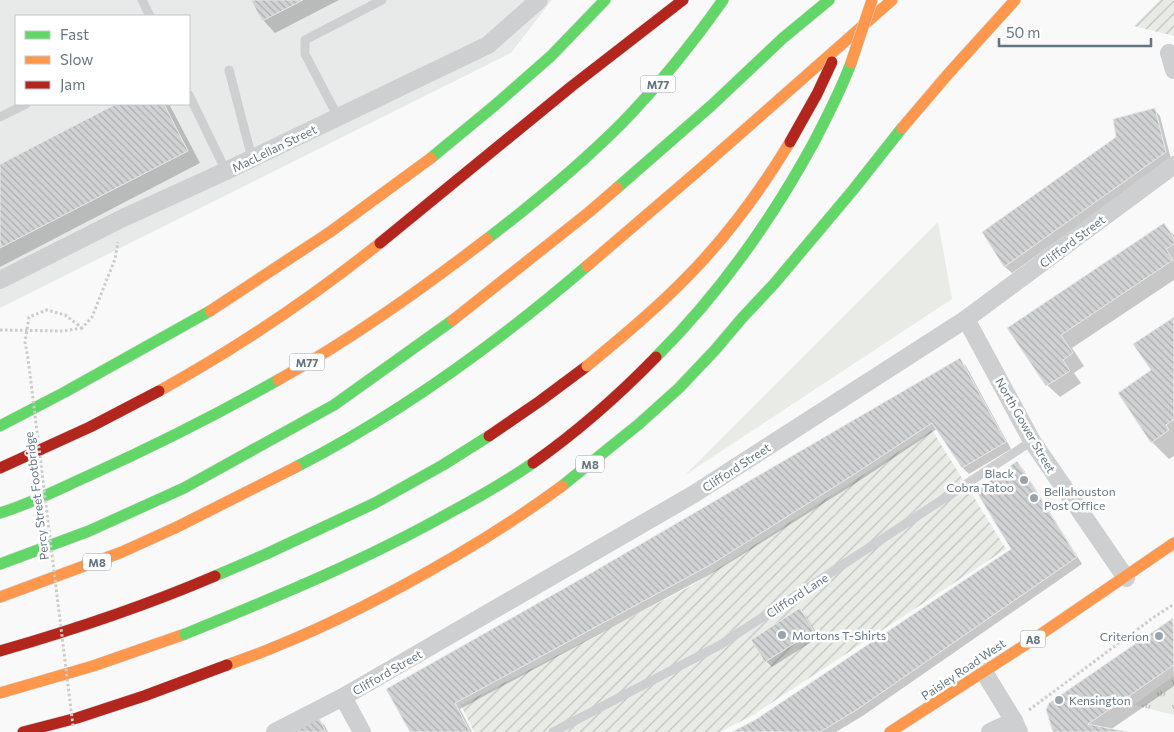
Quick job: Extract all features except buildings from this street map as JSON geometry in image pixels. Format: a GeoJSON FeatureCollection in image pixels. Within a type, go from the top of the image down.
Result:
{"type":"FeatureCollection","features":[{"type":"Feature","properties":{"kind":"main road"},"geometry":{"type":"LineString","coordinates":[[0,426],[217,307],[330,232],[421,166],[461,134],[551,56],[605,0]]}},
{"type":"Feature","properties":{"kind":"main road"},"geometry":{"type":"LineString","coordinates":[[0,468],[88,428],[153,394],[203,366],[295,305],[392,234],[463,174],[617,50],[683,0]]}},
{"type":"Feature","properties":{"kind":"main road","name":"M77"},"geometry":{"type":"LineString","coordinates":[[0,513],[67,486],[161,442],[253,393],[368,324],[446,270],[531,204],[583,160],[663,78],[723,0]]}},
{"type":"Feature","properties":{"kind":"main road"},"geometry":{"type":"LineString","coordinates":[[0,564],[89,531],[184,488],[334,405],[445,326],[588,213],[712,104],[783,38],[829,0]]}},
{"type":"Feature","properties":{"kind":"main road"},"geometry":{"type":"LineString","coordinates":[[0,693],[108,662],[185,634],[257,605],[377,551],[484,494],[542,456],[582,426],[628,386],[670,344],[703,307],[740,260],[773,212],[803,164],[848,72],[872,0]]}},
{"type":"Feature","properties":{"kind":"main road","name":"M8"},"geometry":{"type":"LineString","coordinates":[[0,598],[125,550],[259,486],[379,421],[425,392],[500,337],[586,267],[714,158],[892,0]]}},
{"type":"Feature","properties":{"kind":"main road","name":"M8"},"geometry":{"type":"LineString","coordinates":[[23,732],[77,718],[144,696],[278,646],[356,610],[423,575],[484,539],[542,501],[640,424],[679,388],[715,350],[774,284],[853,190],[908,120],[1015,0]]}},
{"type":"Feature","properties":{"kind":"main road"},"geometry":{"type":"LineString","coordinates":[[0,651],[78,628],[160,599],[295,542],[391,495],[494,433],[552,393],[588,366],[667,298],[736,221],[788,146],[808,111],[831,64],[848,22]]}},
{"type":"Feature","properties":{"kind":"main road","name":"Paisley Road West"},"geometry":{"type":"LineString","coordinates":[[890,732],[930,708],[1126,578],[1174,543]]}},
{"type":"Feature","properties":{"kind":"main road"},"geometry":{"type":"LineString","coordinates":[[0,646],[78,628]]}},
{"type":"Feature","properties":{"kind":"street","name":"MacLellan Street"},"geometry":{"type":"LineString","coordinates":[[0,280],[123,218],[226,171],[488,45],[539,0]]}},
{"type":"Feature","properties":{"kind":"street","name":"Clifford Street"},"geometry":{"type":"LineString","coordinates":[[274,732],[344,698],[694,494],[966,319],[1174,165]]}},
{"type":"Feature","properties":{"kind":"street","name":"North Gower Street"},"geometry":{"type":"LineString","coordinates":[[966,319],[1032,441],[1126,578]]}},
{"type":"Feature","properties":{"kind":"street"},"geometry":{"type":"LineString","coordinates":[[984,672],[1016,726],[990,732]]}},
{"type":"Feature","properties":{"kind":"street"},"geometry":{"type":"LineString","coordinates":[[344,698],[362,732]]}},
{"type":"Feature","properties":{"kind":"lane"},"geometry":{"type":"LineString","coordinates":[[142,0],[150,15]]}},
{"type":"Feature","properties":{"kind":"lane"},"geometry":{"type":"LineString","coordinates":[[338,117],[305,54],[305,40],[382,0]]}},
{"type":"Feature","properties":{"kind":"lane"},"geometry":{"type":"LineString","coordinates":[[229,70],[252,158]]}},
{"type":"Feature","properties":{"kind":"lane"},"geometry":{"type":"LineString","coordinates":[[190,97],[226,171]]}},
{"type":"Feature","properties":{"kind":"lane"},"geometry":{"type":"LineString","coordinates":[[0,117],[24,105]]}},
{"type":"Feature","properties":{"kind":"lane","name":"Clifford Lane"},"geometry":{"type":"LineString","coordinates":[[553,732],[720,645],[1032,441]]}},
{"type":"Feature","properties":{"kind":"path"},"geometry":{"type":"LineString","coordinates":[[0,330],[63,331],[82,328],[92,317],[115,259],[123,218]]}},
{"type":"Feature","properties":{"kind":"path","name":"Percy Street Footbridge"},"geometry":{"type":"LineString","coordinates":[[73,726],[25,342],[30,317],[47,310],[65,315],[82,328]]}},
{"type":"Feature","properties":{"kind":"path"},"geometry":{"type":"LineString","coordinates":[[1016,726],[1154,617],[1174,604]]}},
{"type":"Feature","properties":{"kind":"shaded area"},"geometry":{"type":"Polygon","coordinates":[[[0,0],[552,0],[511,53],[0,308],[0,0]]]}},
{"type":"Feature","properties":{"kind":"green space"},"geometry":{"type":"Polygon","coordinates":[[[1160,0],[1174,0],[1174,36],[1134,26],[1160,0]]]}},
{"type":"Feature","properties":{"kind":"green space"},"geometry":{"type":"Polygon","coordinates":[[[938,222],[952,299],[685,475],[938,222]]]}},
{"type":"Feature","properties":{"kind":"green space"},"geometry":{"type":"Polygon","coordinates":[[[932,430],[1006,549],[753,715],[720,732],[474,732],[461,705],[691,586],[932,430]]]}},
{"type":"Feature","properties":{"kind":"green space"},"geometry":{"type":"Polygon","coordinates":[[[1174,676],[1174,715],[1134,705],[1174,676]]]}},
{"type":"Feature","properties":{"kind":"traffic: fast"},"geometry":{"type":"LineString","coordinates":[[431,158],[551,56],[605,0]]}},
{"type":"Feature","properties":{"kind":"traffic: fast"},"geometry":{"type":"LineString","coordinates":[[487,239],[556,184],[621,124],[674,64],[723,0]]}},
{"type":"Feature","properties":{"kind":"traffic: fast"},"geometry":{"type":"LineString","coordinates":[[617,188],[712,105],[783,38],[829,0]]}},
{"type":"Feature","properties":{"kind":"traffic: fast"},"geometry":{"type":"LineString","coordinates":[[656,357],[701,308],[762,228],[814,142],[851,63]]}},
{"type":"Feature","properties":{"kind":"traffic: fast"},"geometry":{"type":"LineString","coordinates":[[562,486],[639,424],[679,388],[774,284],[902,128]]}},
{"type":"Feature","properties":{"kind":"traffic: fast"},"geometry":{"type":"LineString","coordinates":[[296,467],[374,424],[448,375],[553,295],[587,266]]}},
{"type":"Feature","properties":{"kind":"traffic: fast"},"geometry":{"type":"LineString","coordinates":[[0,426],[210,311]]}},
{"type":"Feature","properties":{"kind":"traffic: fast"},"geometry":{"type":"LineString","coordinates":[[0,564],[89,531],[184,488],[334,405],[453,320]]}},
{"type":"Feature","properties":{"kind":"traffic: fast"},"geometry":{"type":"LineString","coordinates":[[0,513],[44,496],[136,454],[278,380]]}},
{"type":"Feature","properties":{"kind":"traffic: fast"},"geometry":{"type":"LineString","coordinates":[[215,576],[375,503],[443,465],[489,436]]}},
{"type":"Feature","properties":{"kind":"traffic: fast"},"geometry":{"type":"LineString","coordinates":[[185,634],[287,592],[419,530],[482,495],[533,463]]}},
{"type":"Feature","properties":{"kind":"traffic: slow"},"geometry":{"type":"LineString","coordinates":[[851,63],[872,0]]}},
{"type":"Feature","properties":{"kind":"traffic: slow"},"geometry":{"type":"LineString","coordinates":[[587,266],[892,0]]}},
{"type":"Feature","properties":{"kind":"traffic: slow"},"geometry":{"type":"LineString","coordinates":[[902,128],[1015,0]]}},
{"type":"Feature","properties":{"kind":"traffic: slow"},"geometry":{"type":"LineString","coordinates":[[587,366],[652,311],[703,260],[743,212],[790,142]]}},
{"type":"Feature","properties":{"kind":"traffic: slow"},"geometry":{"type":"LineString","coordinates":[[210,311],[330,232],[431,158]]}},
{"type":"Feature","properties":{"kind":"traffic: slow"},"geometry":{"type":"LineString","coordinates":[[453,320],[617,188]]}},
{"type":"Feature","properties":{"kind":"traffic: slow"},"geometry":{"type":"LineString","coordinates":[[278,380],[332,348],[385,313],[487,239]]}},
{"type":"Feature","properties":{"kind":"traffic: slow"},"geometry":{"type":"LineString","coordinates":[[159,391],[273,322],[380,243]]}},
{"type":"Feature","properties":{"kind":"traffic: slow"},"geometry":{"type":"LineString","coordinates":[[0,597],[122,552],[177,527],[296,467]]}},
{"type":"Feature","properties":{"kind":"traffic: slow"},"geometry":{"type":"LineString","coordinates":[[227,665],[300,636],[391,592],[484,539],[562,486]]}},
{"type":"Feature","properties":{"kind":"traffic: slow"},"geometry":{"type":"LineString","coordinates":[[890,732],[1025,645],[1174,543]]}},
{"type":"Feature","properties":{"kind":"traffic: slow"},"geometry":{"type":"LineString","coordinates":[[0,693],[93,666],[185,634]]}},
{"type":"Feature","properties":{"kind":"traffic: jam"},"geometry":{"type":"LineString","coordinates":[[380,243],[572,86],[683,0]]}},
{"type":"Feature","properties":{"kind":"traffic: jam"},"geometry":{"type":"LineString","coordinates":[[790,142],[817,94],[832,62]]}},
{"type":"Feature","properties":{"kind":"traffic: jam"},"geometry":{"type":"LineString","coordinates":[[533,463],[597,413],[656,357]]}},
{"type":"Feature","properties":{"kind":"traffic: jam"},"geometry":{"type":"LineString","coordinates":[[489,436],[587,366]]}},
{"type":"Feature","properties":{"kind":"traffic: jam"},"geometry":{"type":"LineString","coordinates":[[0,468],[90,427],[159,391]]}},
{"type":"Feature","properties":{"kind":"traffic: jam"},"geometry":{"type":"LineString","coordinates":[[0,651],[109,617],[215,576]]}},
{"type":"Feature","properties":{"kind":"traffic: jam"},"geometry":{"type":"LineString","coordinates":[[23,732],[77,718],[144,696],[227,665]]}},
{"type":"Feature","properties":{"kind":"place","name":"Black Cobra Tatoo"},"geometry":{"type":"Point","coordinates":[1024,480]}},
{"type":"Feature","properties":{"kind":"place","name":"Bellahouston Post Office"},"geometry":{"type":"Point","coordinates":[1034,498]}},
{"type":"Feature","properties":{"kind":"place","name":"Mortons T-Shirts"},"geometry":{"type":"Point","coordinates":[782,635]}},
{"type":"Feature","properties":{"kind":"place","name":"Criterion"},"geometry":{"type":"Point","coordinates":[1159,636]}},
{"type":"Feature","properties":{"kind":"place","name":"Kensington"},"geometry":{"type":"Point","coordinates":[1059,700]}}]}
